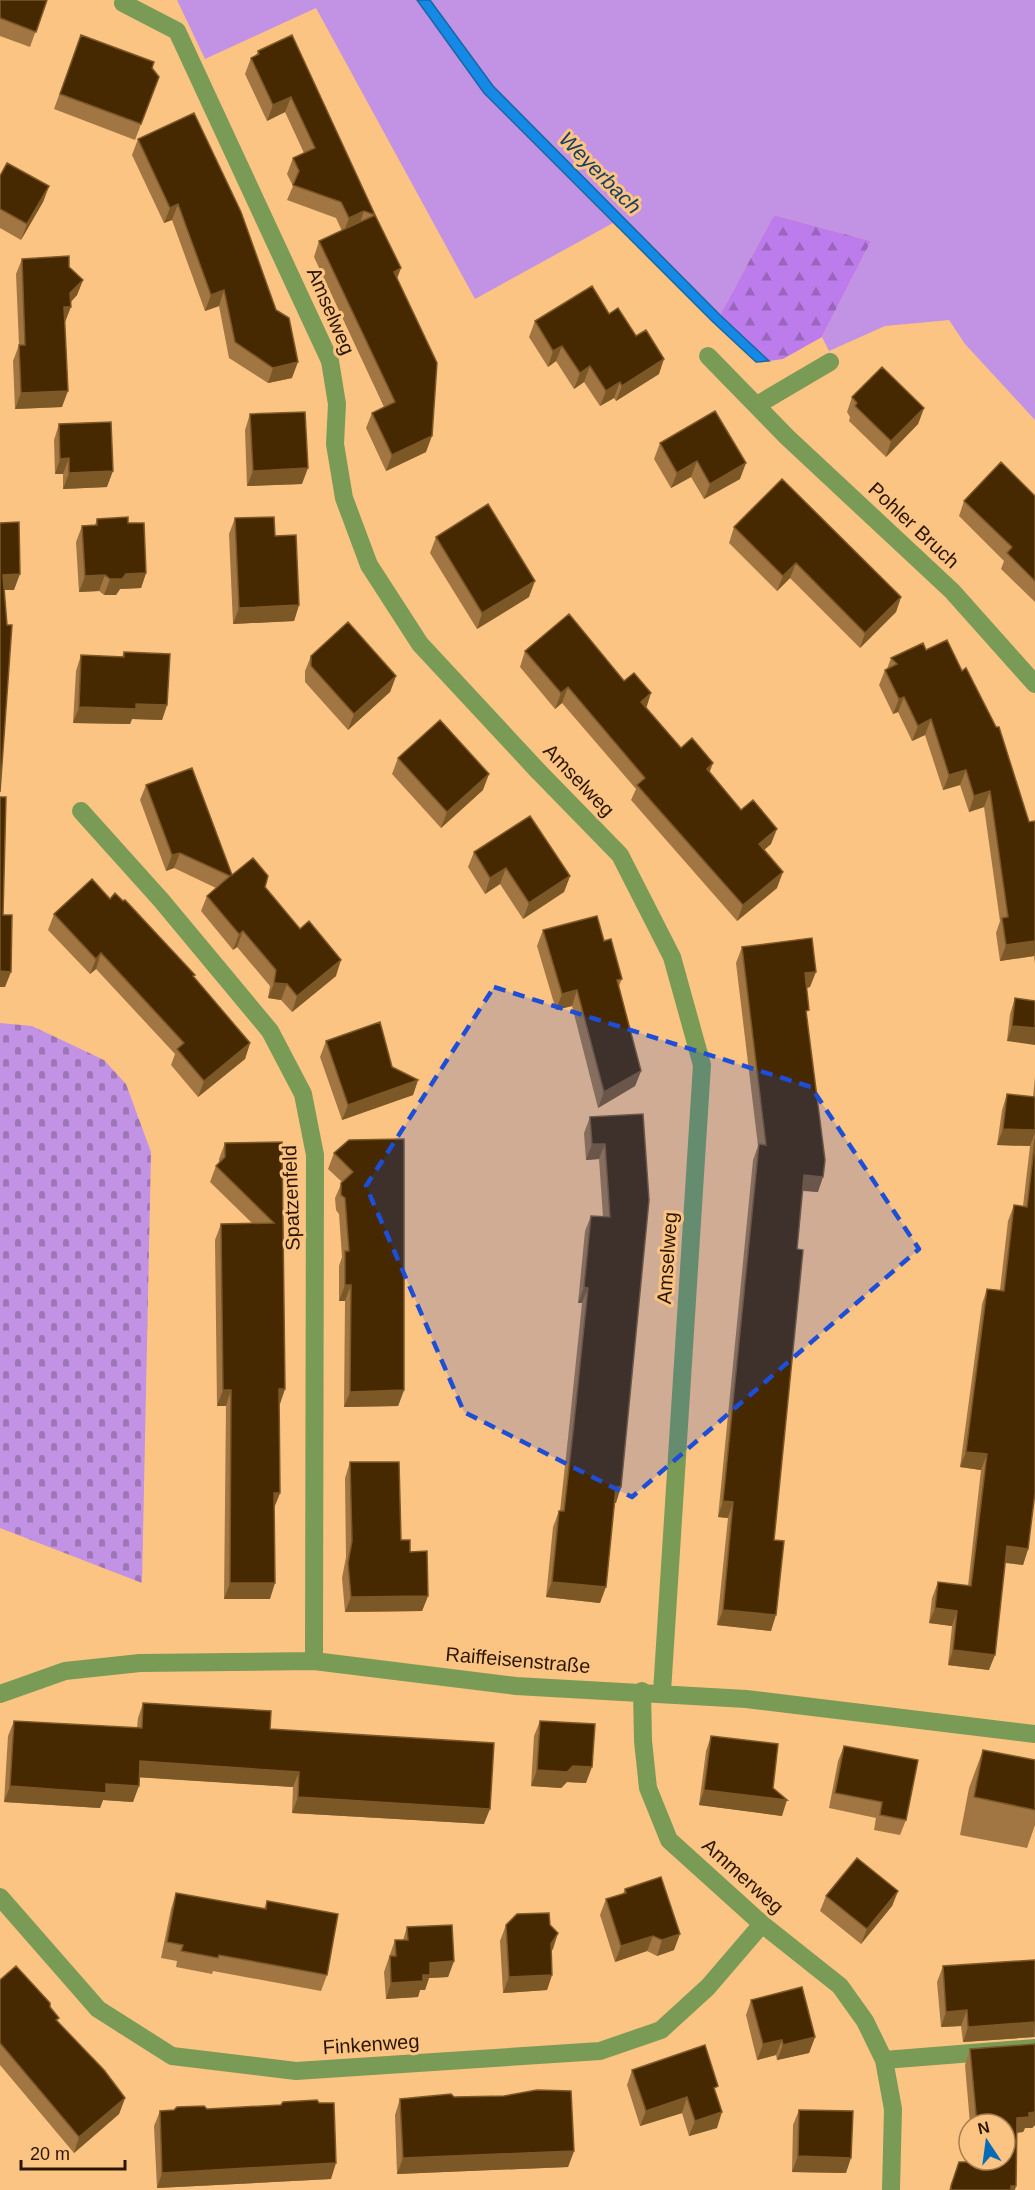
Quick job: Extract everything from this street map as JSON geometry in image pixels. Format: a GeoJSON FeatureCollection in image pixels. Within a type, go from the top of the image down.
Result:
{"type":"FeatureCollection","features":[{"type":"Feature","properties":{"kind":"street","name":"Amselweg"},"geometry":{"type":"LineString","coordinates":[[123,3],[177,31],[330,361],[337,404],[335,444],[344,498],[369,565],[420,644],[538,772],[620,855],[672,957],[702,1065],[662,1692]]}},
{"type":"Feature","properties":{"kind":"street","name":"Pohler Bruch"},"geometry":{"type":"LineString","coordinates":[[708,356],[787,437],[952,591],[1035,684]]}},
{"type":"Feature","properties":{"kind":"street"},"geometry":{"type":"LineString","coordinates":[[757,405],[830,362]]}},
{"type":"Feature","properties":{"kind":"street","name":"Spatzenfeld"},"geometry":{"type":"LineString","coordinates":[[81,811],[161,900],[270,1031],[303,1094],[315,1155],[314,1661]]}},
{"type":"Feature","properties":{"kind":"street","name":"Raiffeisenstraße"},"geometry":{"type":"LineString","coordinates":[[0,1694],[65,1671],[140,1663],[314,1661],[516,1686],[662,1692],[746,1699],[1035,1734]]}},
{"type":"Feature","properties":{"kind":"street","name":"Ammerweg"},"geometry":{"type":"LineString","coordinates":[[642,1691],[643,1741],[648,1788],[669,1840],[762,1923],[840,1986],[865,2021],[884,2060],[893,2109],[891,2190]]}},
{"type":"Feature","properties":{"kind":"street","name":"Finkenweg"},"geometry":{"type":"LineString","coordinates":[[0,1897],[98,2009],[172,2056],[296,2071],[600,2051],[661,2030],[708,1987],[762,1923]]}},
{"type":"Feature","properties":{"kind":"street"},"geometry":{"type":"LineString","coordinates":[[884,2060],[1035,2048]]}},
{"type":"Feature","properties":{"kind":"highlighted area"},"geometry":{"type":"Polygon","coordinates":[[[494,987],[811,1087],[919,1249],[632,1497],[464,1412],[366,1186],[494,987]]]}},
{"type":"Feature","properties":{"kind":"green space"},"geometry":{"type":"Polygon","coordinates":[[[177,0],[417,0],[484,93],[613,223],[475,299],[316,8],[205,59],[177,0]]]}},
{"type":"Feature","properties":{"kind":"green space"},"geometry":{"type":"Polygon","coordinates":[[[430,0],[1035,0],[1035,420],[965,344],[949,320],[885,326],[829,351],[822,337],[871,241],[774,215],[720,315],[493,86],[430,0]]]}},
{"type":"Feature","properties":{"kind":"green space"},"geometry":{"type":"Polygon","coordinates":[[[774,215],[871,241],[822,337],[783,359],[769,361],[720,315],[774,215]]]}},
{"type":"Feature","properties":{"kind":"green space"},"geometry":{"type":"Polygon","coordinates":[[[0,1023],[32,1026],[104,1060],[126,1084],[151,1152],[142,1583],[0,1528],[0,1023]]]}},
{"type":"Feature","properties":{"kind":"water"},"geometry":{"type":"Polygon","coordinates":[[[417,0],[430,0],[493,86],[720,315],[769,361],[756,362],[713,322],[484,93],[417,0]]]}},
{"type":"Feature","properties":{"kind":"building"},"geometry":{"type":"Polygon","coordinates":[[[0,0],[47,0],[36,32],[0,18],[0,0]]]}},
{"type":"Feature","properties":{"kind":"building"},"geometry":{"type":"Polygon","coordinates":[[[81,35],[154,62],[152,68],[159,77],[141,124],[60,94],[81,35]]]}},
{"type":"Feature","properties":{"kind":"building"},"geometry":{"type":"Polygon","coordinates":[[[292,35],[375,215],[364,211],[349,218],[341,202],[293,185],[299,171],[293,158],[315,148],[291,97],[273,105],[251,58],[259,54],[258,51],[292,35]]]}},
{"type":"Feature","properties":{"kind":"building"},"geometry":{"type":"Polygon","coordinates":[[[194,113],[241,212],[276,310],[289,318],[298,362],[273,368],[235,342],[224,290],[211,295],[178,204],[170,208],[138,139],[194,113]]]}},
{"type":"Feature","properties":{"kind":"building"},"geometry":{"type":"Polygon","coordinates":[[[7,163],[49,186],[27,224],[0,209],[0,176],[7,163]]]}},
{"type":"Feature","properties":{"kind":"building"},"geometry":{"type":"Polygon","coordinates":[[[375,215],[401,268],[394,272],[437,363],[432,436],[392,455],[372,413],[395,402],[319,241],[375,215]]]}},
{"type":"Feature","properties":{"kind":"building"},"geometry":{"type":"Polygon","coordinates":[[[69,256],[69,267],[83,280],[70,293],[71,307],[64,307],[68,391],[21,393],[19,345],[25,345],[22,259],[69,256]]]}},
{"type":"Feature","properties":{"kind":"building"},"geometry":{"type":"Polygon","coordinates":[[[592,286],[609,314],[618,308],[636,336],[646,330],[664,359],[622,386],[620,382],[606,391],[590,366],[580,373],[562,346],[553,351],[535,321],[592,286]]]}},
{"type":"Feature","properties":{"kind":"building"},"geometry":{"type":"Polygon","coordinates":[[[882,367],[924,408],[891,441],[855,406],[857,403],[852,397],[882,367]]]}},
{"type":"Feature","properties":{"kind":"building"},"geometry":{"type":"Polygon","coordinates":[[[715,411],[746,463],[710,484],[697,461],[677,473],[660,443],[715,411]]]}},
{"type":"Feature","properties":{"kind":"building"},"geometry":{"type":"Polygon","coordinates":[[[305,412],[308,468],[253,471],[250,414],[305,412]]]}},
{"type":"Feature","properties":{"kind":"building"},"geometry":{"type":"Polygon","coordinates":[[[111,422],[113,471],[69,473],[69,458],[60,459],[59,424],[111,422]]]}},
{"type":"Feature","properties":{"kind":"building"},"geometry":{"type":"Polygon","coordinates":[[[1001,462],[1035,496],[1035,581],[1007,553],[1012,547],[964,501],[1001,462]]]}},
{"type":"Feature","properties":{"kind":"building"},"geometry":{"type":"Polygon","coordinates":[[[782,479],[901,597],[865,633],[796,563],[783,576],[734,527],[782,479]]]}},
{"type":"Feature","properties":{"kind":"building"},"geometry":{"type":"Polygon","coordinates":[[[488,504],[535,581],[482,613],[436,537],[488,504]]]}},
{"type":"Feature","properties":{"kind":"building"},"geometry":{"type":"Polygon","coordinates":[[[128,517],[128,523],[144,523],[146,573],[126,574],[122,579],[110,579],[105,575],[85,576],[82,526],[97,525],[97,519],[128,517]]]}},
{"type":"Feature","properties":{"kind":"building"},"geometry":{"type":"Polygon","coordinates":[[[274,517],[275,536],[296,535],[299,605],[239,608],[235,518],[274,517]]]}},
{"type":"Feature","properties":{"kind":"building"},"geometry":{"type":"Polygon","coordinates":[[[19,522],[20,574],[3,575],[7,625],[12,625],[0,792],[0,523],[19,522]]]}},
{"type":"Feature","properties":{"kind":"building"},"geometry":{"type":"Polygon","coordinates":[[[569,614],[624,681],[634,673],[651,693],[641,702],[681,748],[692,738],[713,763],[707,769],[741,810],[753,800],[777,829],[759,844],[783,872],[743,905],[637,785],[645,778],[568,687],[561,693],[525,651],[569,614]]]}},
{"type":"Feature","properties":{"kind":"building"},"geometry":{"type":"Polygon","coordinates":[[[348,622],[396,676],[354,714],[311,666],[311,656],[348,622]]]}},
{"type":"Feature","properties":{"kind":"building"},"geometry":{"type":"Polygon","coordinates":[[[947,640],[962,671],[966,668],[996,727],[999,727],[1029,822],[1035,821],[1035,941],[1006,945],[1002,918],[1008,917],[990,791],[974,796],[966,770],[949,775],[931,719],[918,726],[904,697],[899,699],[885,670],[897,664],[891,658],[923,643],[926,650],[947,640]]]}},
{"type":"Feature","properties":{"kind":"building"},"geometry":{"type":"Polygon","coordinates":[[[124,652],[170,654],[167,705],[136,704],[136,709],[79,707],[81,655],[124,657],[124,652]]]}},
{"type":"Feature","properties":{"kind":"building"},"geometry":{"type":"Polygon","coordinates":[[[440,720],[489,774],[447,812],[398,758],[440,720]]]}},
{"type":"Feature","properties":{"kind":"building"},"geometry":{"type":"Polygon","coordinates":[[[192,768],[232,875],[253,858],[268,876],[265,887],[300,929],[309,921],[341,960],[297,996],[287,984],[274,983],[276,970],[243,931],[239,934],[207,896],[230,876],[180,853],[172,855],[146,785],[192,768]]]}},
{"type":"Feature","properties":{"kind":"building"},"geometry":{"type":"Polygon","coordinates":[[[0,797],[6,797],[3,915],[12,915],[11,972],[0,971],[0,797]]]}},
{"type":"Feature","properties":{"kind":"building"},"geometry":{"type":"Polygon","coordinates":[[[530,816],[570,876],[529,903],[506,868],[490,878],[474,852],[530,816]]]}},
{"type":"Feature","properties":{"kind":"building"},"geometry":{"type":"Polygon","coordinates":[[[92,879],[110,899],[115,893],[123,901],[125,900],[195,975],[193,976],[250,1043],[204,1081],[177,1049],[184,1043],[101,953],[96,959],[54,914],[92,879]]]}},
{"type":"Feature","properties":{"kind":"building"},"geometry":{"type":"Polygon","coordinates":[[[597,916],[604,941],[611,939],[622,979],[617,980],[641,1071],[604,1092],[577,990],[562,994],[543,930],[597,916]]]}},
{"type":"Feature","properties":{"kind":"building"},"geometry":{"type":"Polygon","coordinates":[[[812,938],[816,972],[805,973],[809,1010],[806,1011],[825,1160],[823,1177],[804,1175],[797,1249],[803,1250],[774,1540],[784,1541],[776,1615],[723,1610],[733,1502],[723,1501],[759,1144],[766,1145],[742,947],[812,938]]]}},
{"type":"Feature","properties":{"kind":"building"},"geometry":{"type":"Polygon","coordinates":[[[1015,998],[1035,1001],[1035,1028],[1012,1026],[1015,998]]]}},
{"type":"Feature","properties":{"kind":"building"},"geometry":{"type":"Polygon","coordinates":[[[380,1022],[392,1067],[418,1080],[348,1105],[326,1041],[380,1022]]]}},
{"type":"Feature","properties":{"kind":"building"},"geometry":{"type":"Polygon","coordinates":[[[1007,1094],[1035,1097],[1035,1130],[1003,1129],[1007,1094]]]}},
{"type":"Feature","properties":{"kind":"building"},"geometry":{"type":"Polygon","coordinates":[[[643,1114],[649,1200],[621,1487],[616,1487],[606,1587],[552,1582],[559,1511],[564,1511],[574,1423],[588,1288],[584,1287],[591,1216],[610,1217],[605,1144],[592,1144],[590,1117],[643,1114]]]}},
{"type":"Feature","properties":{"kind":"building"},"geometry":{"type":"Polygon","coordinates":[[[404,1139],[404,1390],[350,1392],[351,1285],[345,1285],[345,1251],[349,1251],[345,1198],[341,1195],[341,1183],[353,1172],[334,1153],[349,1140],[404,1139]]]}},
{"type":"Feature","properties":{"kind":"building"},"geometry":{"type":"Polygon","coordinates":[[[1035,1139],[1035,1492],[1028,1549],[1007,1546],[995,1655],[953,1650],[957,1611],[935,1608],[938,1582],[971,1586],[987,1454],[966,1452],[987,1289],[1004,1291],[1014,1205],[1027,1207],[1035,1139]]]}},
{"type":"Feature","properties":{"kind":"building"},"geometry":{"type":"Polygon","coordinates":[[[282,1142],[285,1389],[279,1389],[280,1493],[274,1493],[275,1583],[230,1583],[231,1390],[223,1390],[221,1224],[274,1223],[216,1166],[225,1157],[225,1143],[282,1142]]]}},
{"type":"Feature","properties":{"kind":"building"},"geometry":{"type":"Polygon","coordinates":[[[350,1462],[399,1462],[401,1540],[410,1540],[410,1552],[427,1551],[428,1596],[351,1597],[348,1563],[352,1541],[350,1462]]]}},
{"type":"Feature","properties":{"kind":"building"},"geometry":{"type":"Polygon","coordinates":[[[143,1703],[271,1711],[270,1729],[494,1743],[490,1809],[298,1797],[299,1772],[140,1761],[139,1786],[106,1784],[106,1793],[10,1786],[14,1721],[142,1728],[143,1703]]]}},
{"type":"Feature","properties":{"kind":"building"},"geometry":{"type":"Polygon","coordinates":[[[540,1721],[595,1724],[592,1767],[573,1766],[567,1772],[537,1770],[540,1721]]]}},
{"type":"Feature","properties":{"kind":"building"},"geometry":{"type":"Polygon","coordinates":[[[711,1736],[778,1744],[773,1788],[787,1800],[704,1790],[711,1736]]]}},
{"type":"Feature","properties":{"kind":"building"},"geometry":{"type":"Polygon","coordinates":[[[844,1746],[918,1760],[906,1820],[880,1815],[882,1802],[835,1793],[844,1746]]]}},
{"type":"Feature","properties":{"kind":"building"},"geometry":{"type":"Polygon","coordinates":[[[983,1750],[1035,1760],[1035,1810],[974,1797],[983,1750]]]}},
{"type":"Feature","properties":{"kind":"building"},"geometry":{"type":"Polygon","coordinates":[[[857,1858],[898,1891],[867,1929],[826,1896],[857,1858]]]}},
{"type":"Feature","properties":{"kind":"building"},"geometry":{"type":"Polygon","coordinates":[[[661,1877],[680,1934],[662,1940],[653,1936],[621,1946],[606,1899],[626,1893],[625,1889],[661,1877]]]}},
{"type":"Feature","properties":{"kind":"building"},"geometry":{"type":"Polygon","coordinates":[[[176,1893],[266,1909],[267,1901],[338,1914],[327,1975],[219,1955],[218,1958],[181,1951],[183,1945],[167,1942],[176,1893]]]}},
{"type":"Feature","properties":{"kind":"building"},"geometry":{"type":"Polygon","coordinates":[[[549,1913],[550,1925],[558,1933],[551,1944],[552,1975],[509,1977],[506,1925],[517,1914],[549,1913]]]}},
{"type":"Feature","properties":{"kind":"building"},"geometry":{"type":"Polygon","coordinates":[[[452,1925],[454,1961],[430,1963],[430,1975],[423,1975],[423,1981],[391,1983],[390,1956],[396,1956],[395,1940],[408,1940],[407,1927],[452,1925]]]}},
{"type":"Feature","properties":{"kind":"building"},"geometry":{"type":"Polygon","coordinates":[[[1035,1960],[1035,2022],[968,2027],[967,2010],[946,2012],[943,1966],[1035,1960]]]}},
{"type":"Feature","properties":{"kind":"building"},"geometry":{"type":"Polygon","coordinates":[[[16,1966],[50,2003],[50,2007],[59,2018],[56,2020],[104,2070],[125,2098],[79,2137],[0,2043],[0,1980],[16,1966]]]}},
{"type":"Feature","properties":{"kind":"building"},"geometry":{"type":"Polygon","coordinates":[[[802,1987],[815,2037],[783,2045],[782,2040],[763,2044],[751,2000],[802,1987]]]}},
{"type":"Feature","properties":{"kind":"building"},"geometry":{"type":"Polygon","coordinates":[[[1035,2044],[1035,2112],[1029,2113],[1029,2117],[1017,2118],[1017,2112],[976,2112],[970,2049],[1035,2044]]]}},
{"type":"Feature","properties":{"kind":"building"},"geometry":{"type":"Polygon","coordinates":[[[705,2045],[718,2086],[714,2088],[722,2112],[695,2121],[687,2097],[646,2111],[632,2070],[705,2045]]]}},
{"type":"Feature","properties":{"kind":"building"},"geometry":{"type":"Polygon","coordinates":[[[537,2090],[571,2091],[574,2151],[403,2158],[400,2099],[451,2094],[454,2097],[504,2096],[537,2090]]]}},
{"type":"Feature","properties":{"kind":"building"},"geometry":{"type":"Polygon","coordinates":[[[317,2100],[319,2103],[334,2103],[336,2163],[162,2173],[160,2111],[174,2110],[177,2107],[204,2106],[207,2109],[281,2105],[283,2102],[317,2100]]]}},
{"type":"Feature","properties":{"kind":"building"},"geometry":{"type":"Polygon","coordinates":[[[799,2110],[853,2111],[851,2158],[798,2156],[799,2110]]]}},
{"type":"Feature","properties":{"kind":"building"},"geometry":{"type":"Polygon","coordinates":[[[957,2168],[957,2172],[1016,2172],[1016,2186],[1011,2186],[1011,2190],[951,2190],[957,2168]]]}},
{"type":"Feature","properties":{"kind":"water label","name":"Weyerbach"},"geometry":{"type":"Point","coordinates":[600,173]}}]}
